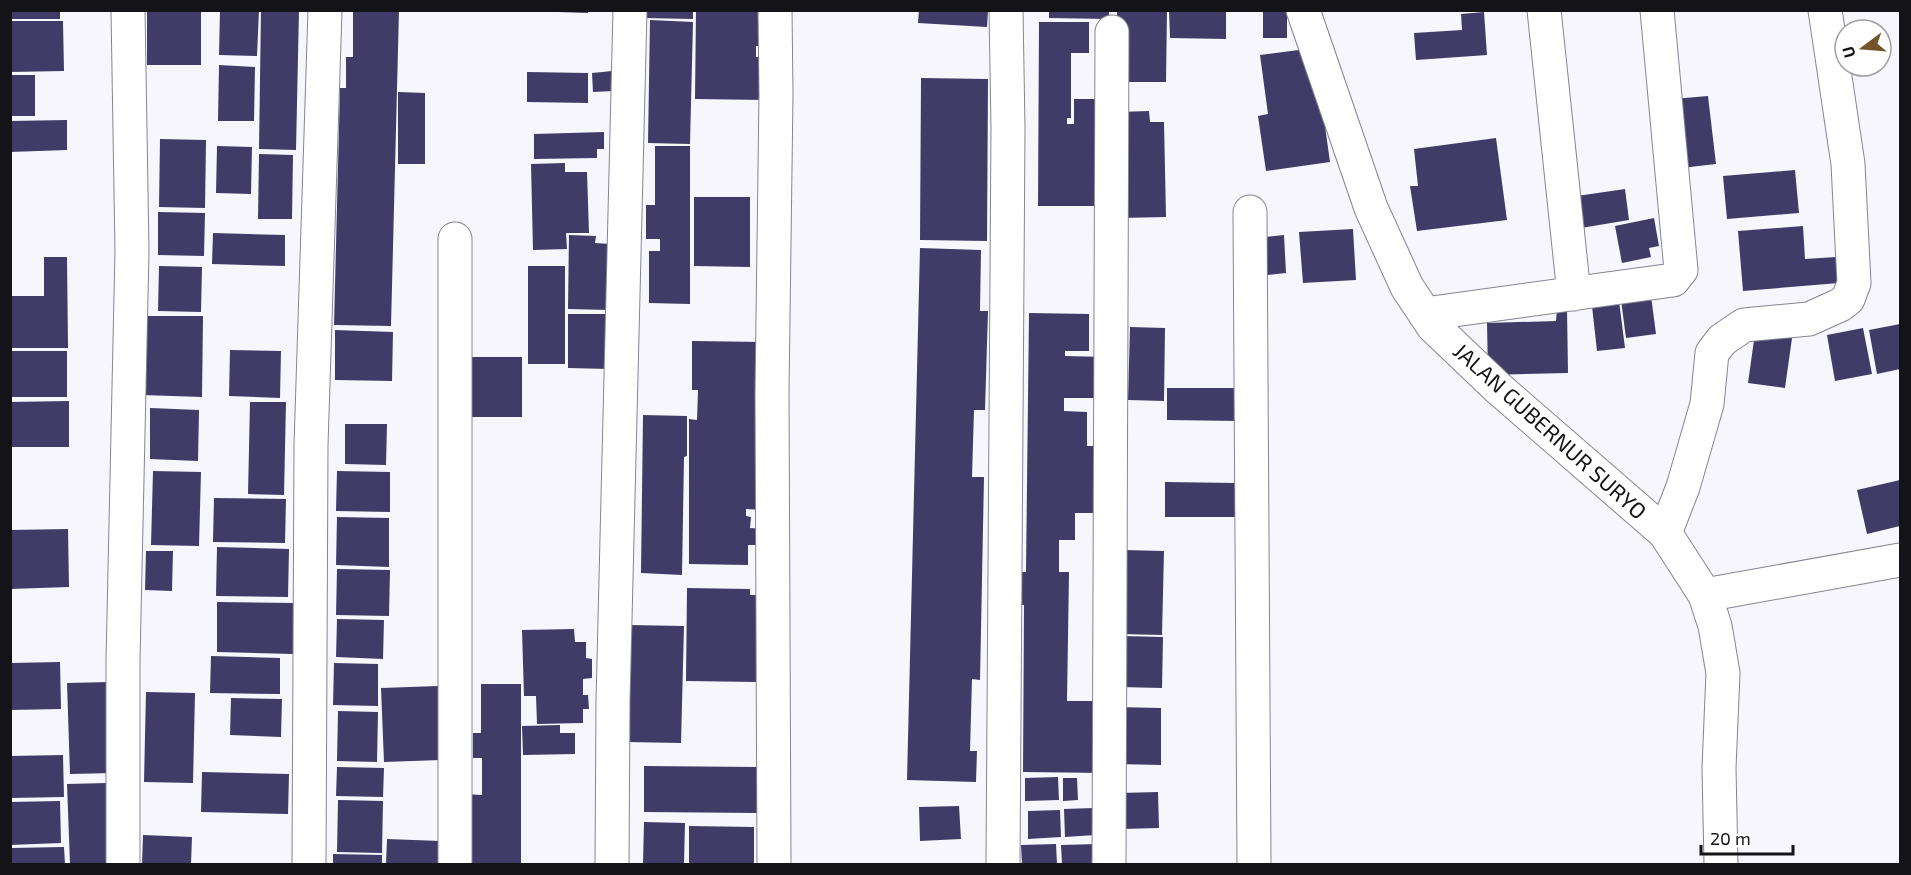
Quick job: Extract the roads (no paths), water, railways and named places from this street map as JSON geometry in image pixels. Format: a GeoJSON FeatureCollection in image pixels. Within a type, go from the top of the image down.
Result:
{"type":"FeatureCollection","features":[{"type":"Feature","properties":{"kind":"street"},"geometry":{"type":"LineString","coordinates":[[123,864],[123,650],[132,251],[128,10]]}},
{"type":"Feature","properties":{"kind":"street"},"geometry":{"type":"LineString","coordinates":[[309,864],[311,445],[325,10]]}},
{"type":"Feature","properties":{"kind":"street"},"geometry":{"type":"LineString","coordinates":[[612,864],[630,10]]}},
{"type":"Feature","properties":{"kind":"street"},"geometry":{"type":"LineString","coordinates":[[774,864],[772,393],[775,10]]}},
{"type":"Feature","properties":{"kind":"street"},"geometry":{"type":"LineString","coordinates":[[1003,864],[1008,139],[1006,10]]}},
{"type":"Feature","properties":{"kind":"street"},"geometry":{"type":"LineString","coordinates":[[1544,10],[1574,294]]}},
{"type":"Feature","properties":{"kind":"street"},"geometry":{"type":"LineString","coordinates":[[1425,314],[1673,280],[1681,270],[1658,10]]}},
{"type":"Feature","properties":{"kind":"street"},"geometry":{"type":"LineString","coordinates":[[1665,533],[1683,487],[1707,404],[1712,353],[1722,340],[1744,325],[1809,319],[1840,305],[1848,299],[1854,283],[1848,164],[1825,10]]}},
{"type":"Feature","properties":{"kind":"street","name":"JALAN GUBERNUR SURYO"},"geometry":{"type":"LineString","coordinates":[[1304,11],[1371,208],[1407,287],[1433,326],[1498,388],[1665,533],[1705,595],[1715,626],[1723,673],[1719,768],[1721,864]]}},
{"type":"Feature","properties":{"kind":"street"},"geometry":{"type":"LineString","coordinates":[[1109,864],[1112,32]]}},
{"type":"Feature","properties":{"kind":"street"},"geometry":{"type":"LineString","coordinates":[[1251,212],[1254,864]]}},
{"type":"Feature","properties":{"kind":"street"},"geometry":{"type":"LineString","coordinates":[[455,239],[455,864]]}},
{"type":"Feature","properties":{"kind":"street"},"geometry":{"type":"LineString","coordinates":[[1705,595],[1900,560]]}}]}
